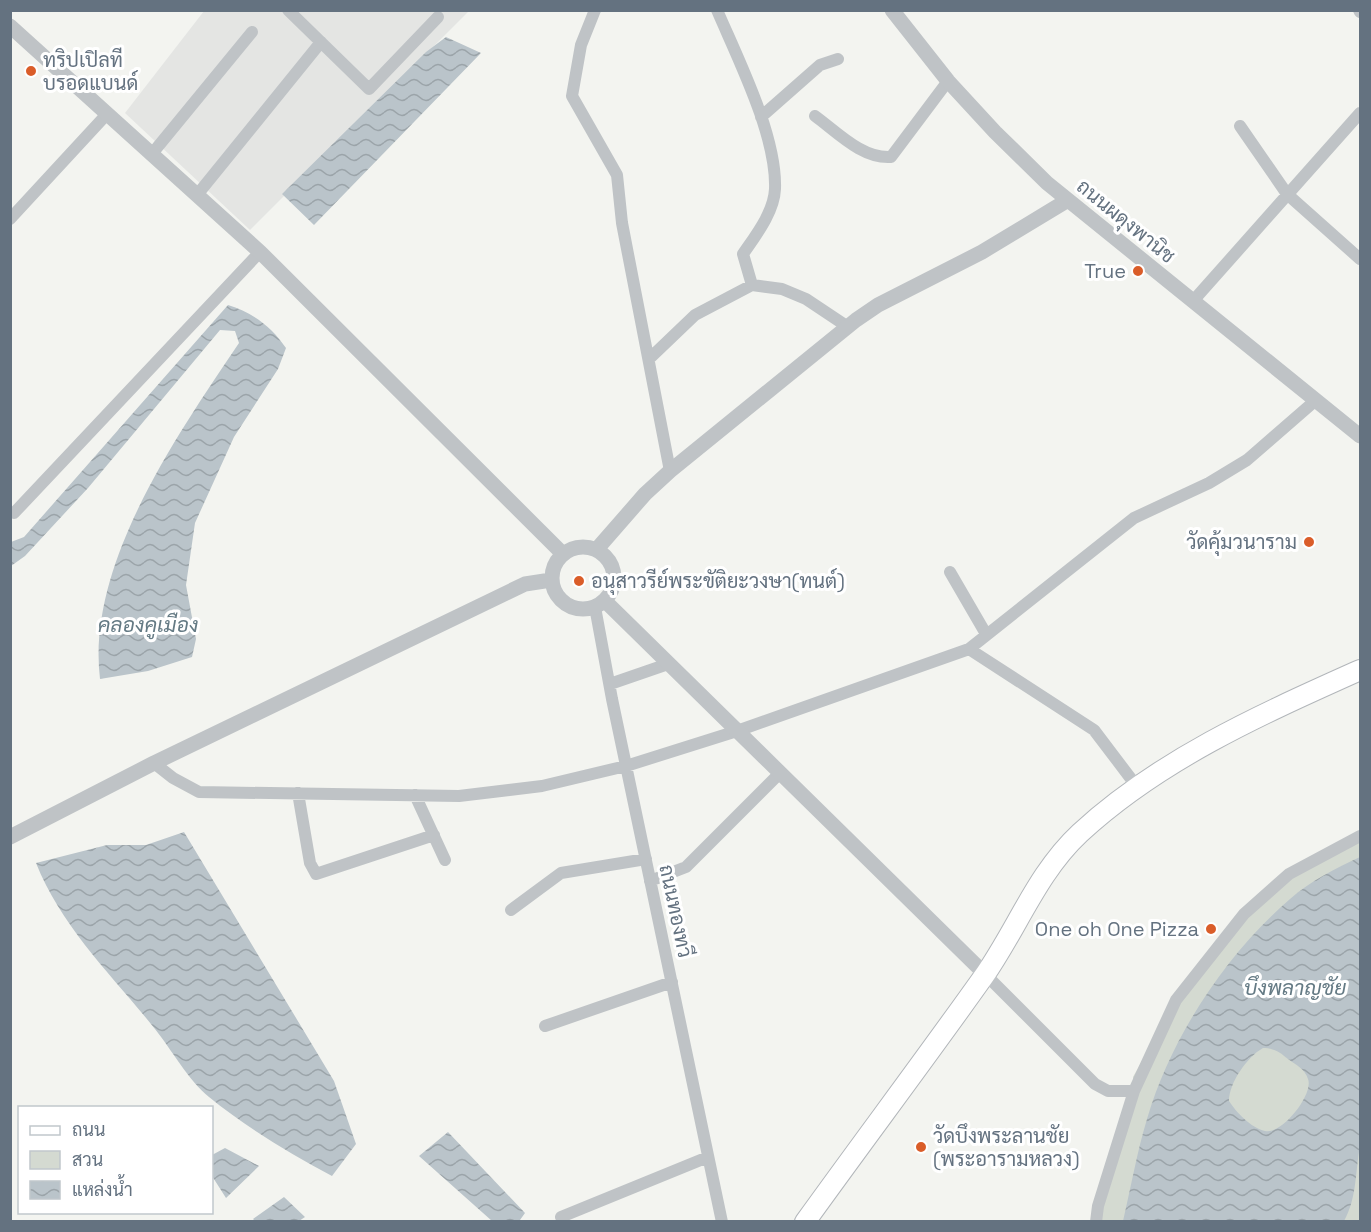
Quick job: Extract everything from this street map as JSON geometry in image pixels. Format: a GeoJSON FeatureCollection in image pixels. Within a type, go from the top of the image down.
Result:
{"type":"FeatureCollection","features":[{"type":"Feature","properties":{"kind":"main road"},"geometry":{"type":"LineString","coordinates":[[805,1221],[986,974],[1042,879],[1060,855],[1102,814],[1178,759],[1214,739],[1360,670]]}},
{"type":"Feature","properties":{"kind":"street"},"geometry":{"type":"LineString","coordinates":[[288,10],[369,89],[438,17]]}},
{"type":"Feature","properties":{"kind":"street"},"geometry":{"type":"LineString","coordinates":[[595,10],[581,45],[572,96],[617,175],[622,222],[670,471]]}},
{"type":"Feature","properties":{"kind":"street"},"geometry":{"type":"LineString","coordinates":[[717,10],[761,117],[775,190],[764,223],[743,254],[752,285]]}},
{"type":"Feature","properties":{"kind":"street","name":"ถนนผดุงพานิช"},"geometry":{"type":"LineString","coordinates":[[892,10],[948,81],[995,132],[1068,200],[1360,436]]}},
{"type":"Feature","properties":{"kind":"street"},"geometry":{"type":"LineString","coordinates":[[10,26],[260,252],[562,554]]}},
{"type":"Feature","properties":{"kind":"street"},"geometry":{"type":"LineString","coordinates":[[151,155],[252,32]]}},
{"type":"Feature","properties":{"kind":"street"},"geometry":{"type":"LineString","coordinates":[[197,195],[321,42]]}},
{"type":"Feature","properties":{"kind":"street"},"geometry":{"type":"LineString","coordinates":[[761,117],[820,65],[838,59]]}},
{"type":"Feature","properties":{"kind":"street"},"geometry":{"type":"LineString","coordinates":[[814,116],[858,148],[878,158],[891,157],[948,81]]}},
{"type":"Feature","properties":{"kind":"street"},"geometry":{"type":"LineString","coordinates":[[1193,301],[1360,113]]}},
{"type":"Feature","properties":{"kind":"street"},"geometry":{"type":"LineString","coordinates":[[10,219],[107,114]]}},
{"type":"Feature","properties":{"kind":"street"},"geometry":{"type":"LineString","coordinates":[[1240,126],[1287,194],[1360,259]]}},
{"type":"Feature","properties":{"kind":"street"},"geometry":{"type":"LineString","coordinates":[[597,549],[645,494],[670,471],[848,327],[878,305],[982,252],[1068,200]]}},
{"type":"Feature","properties":{"kind":"street"},"geometry":{"type":"LineString","coordinates":[[14,513],[260,252]]}},
{"type":"Feature","properties":{"kind":"street"},"geometry":{"type":"LineString","coordinates":[[649,359],[695,315],[752,285],[782,289],[798,296],[848,327]]}},
{"type":"Feature","properties":{"kind":"street"},"geometry":{"type":"LineString","coordinates":[[154,763],[173,778],[199,792],[459,796],[542,786],[626,766],[736,731],[969,649],[1134,518],[1209,483],[1247,460],[1316,400]]}},
{"type":"Feature","properties":{"kind":"street"},"geometry":{"type":"LineString","coordinates":[[582,546],[597,549],[609,559],[614,569],[614,584],[600,604],[576,609],[566,604],[554,591],[551,580],[552,569],[562,554],[582,546]]}},
{"type":"Feature","properties":{"kind":"street"},"geometry":{"type":"LineString","coordinates":[[950,572],[986,634]]}},
{"type":"Feature","properties":{"kind":"street"},"geometry":{"type":"LineString","coordinates":[[10,837],[154,763],[525,584],[551,580]]}},
{"type":"Feature","properties":{"kind":"street"},"geometry":{"type":"LineString","coordinates":[[600,604],[668,664],[986,974],[1095,1084],[1108,1091],[1134,1091]]}},
{"type":"Feature","properties":{"kind":"street","name":"ถนนทองทวี"},"geometry":{"type":"LineString","coordinates":[[600,604],[610,684],[626,766],[722,1221]]}},
{"type":"Feature","properties":{"kind":"street"},"geometry":{"type":"LineString","coordinates":[[969,649],[1094,730],[1138,788]]}},
{"type":"Feature","properties":{"kind":"street"},"geometry":{"type":"LineString","coordinates":[[610,684],[668,664]]}},
{"type":"Feature","properties":{"kind":"street"},"geometry":{"type":"LineString","coordinates":[[650,881],[686,867],[779,774]]}},
{"type":"Feature","properties":{"kind":"street"},"geometry":{"type":"LineString","coordinates":[[298,793],[310,863],[316,874],[434,835]]}},
{"type":"Feature","properties":{"kind":"street"},"geometry":{"type":"LineString","coordinates":[[415,795],[445,860]]}},
{"type":"Feature","properties":{"kind":"street"},"geometry":{"type":"LineString","coordinates":[[1096,1221],[1098,1206],[1134,1091],[1176,1000],[1244,914],[1289,874],[1360,836]]}},
{"type":"Feature","properties":{"kind":"street"},"geometry":{"type":"LineString","coordinates":[[511,910],[561,873],[646,859]]}},
{"type":"Feature","properties":{"kind":"street"},"geometry":{"type":"LineString","coordinates":[[545,1026],[672,982]]}},
{"type":"Feature","properties":{"kind":"street"},"geometry":{"type":"LineString","coordinates":[[561,1217],[708,1157]]}},
{"type":"Feature","properties":{"kind":"shaded area"},"geometry":{"type":"Polygon","coordinates":[[[204,11],[469,11],[250,230],[125,113],[204,11]]]}},
{"type":"Feature","properties":{"kind":"green space","name":"บึงพลาญชัย"},"geometry":{"type":"Polygon","coordinates":[[[1360,836],[1360,1221],[1096,1222],[1134,1091],[1133,1077],[1200,968],[1241,919],[1288,875],[1360,836]]]}},
{"type":"Feature","properties":{"kind":"water"},"geometry":{"type":"Polygon","coordinates":[[[446,37],[481,53],[314,225],[282,194],[426,52],[446,37]]]}},
{"type":"Feature","properties":{"kind":"water","name":"คลองคูเมือง"},"geometry":{"type":"Polygon","coordinates":[[[228,305],[261,321],[286,348],[278,369],[234,437],[195,523],[186,585],[196,639],[192,657],[148,671],[100,679],[99,635],[107,591],[122,546],[141,502],[165,459],[239,343],[235,331],[220,330],[88,488],[25,556],[11,566],[11,542],[24,537],[228,305]]]}},
{"type":"Feature","properties":{"kind":"water"},"geometry":{"type":"Polygon","coordinates":[[[184,832],[334,1081],[356,1144],[332,1176],[253,1129],[202,1090],[74,930],[47,887],[36,863],[107,845],[146,845],[184,832]]]}},
{"type":"Feature","properties":{"kind":"water","name":"บึงพลาญชัย"},"geometry":{"type":"Polygon","coordinates":[[[1360,857],[1360,1146],[1353,1194],[1344,1221],[1123,1221],[1143,1131],[1157,1088],[1170,1058],[1204,999],[1244,945],[1290,899],[1324,875],[1360,857]],[[1263,1048],[1240,1071],[1232,1086],[1229,1101],[1254,1127],[1272,1131],[1280,1127],[1295,1112],[1302,1103],[1309,1086],[1305,1072],[1279,1052],[1263,1048]]]}},
{"type":"Feature","properties":{"kind":"water"},"geometry":{"type":"Polygon","coordinates":[[[448,1132],[525,1213],[520,1220],[492,1221],[419,1156],[448,1132]]]}},
{"type":"Feature","properties":{"kind":"water"},"geometry":{"type":"Polygon","coordinates":[[[225,1148],[259,1166],[226,1198],[213,1178],[213,1154],[225,1148]]]}},
{"type":"Feature","properties":{"kind":"water"},"geometry":{"type":"Polygon","coordinates":[[[284,1197],[305,1217],[299,1221],[255,1221],[253,1219],[284,1197]]]}},
{"type":"Feature","properties":{"kind":"place","name":"ทริปเปิลที บรอดแบนด์"},"geometry":{"type":"Point","coordinates":[31,71]}},
{"type":"Feature","properties":{"kind":"place","name":"True"},"geometry":{"type":"Point","coordinates":[1138,271]}},
{"type":"Feature","properties":{"kind":"place","name":"วัดคุ้มวนาราม"},"geometry":{"type":"Point","coordinates":[1309,542]}},
{"type":"Feature","properties":{"kind":"place","name":"อนุสาวรีย์พระขัติยะวงษา(ทนต์)"},"geometry":{"type":"Point","coordinates":[579,581]}},
{"type":"Feature","properties":{"kind":"place","name":"One oh One Pizza"},"geometry":{"type":"Point","coordinates":[1211,929]}},
{"type":"Feature","properties":{"kind":"place","name":"วัดบึงพระลานชัย (พระอารามหลวง)"},"geometry":{"type":"Point","coordinates":[921,1147]}}]}
